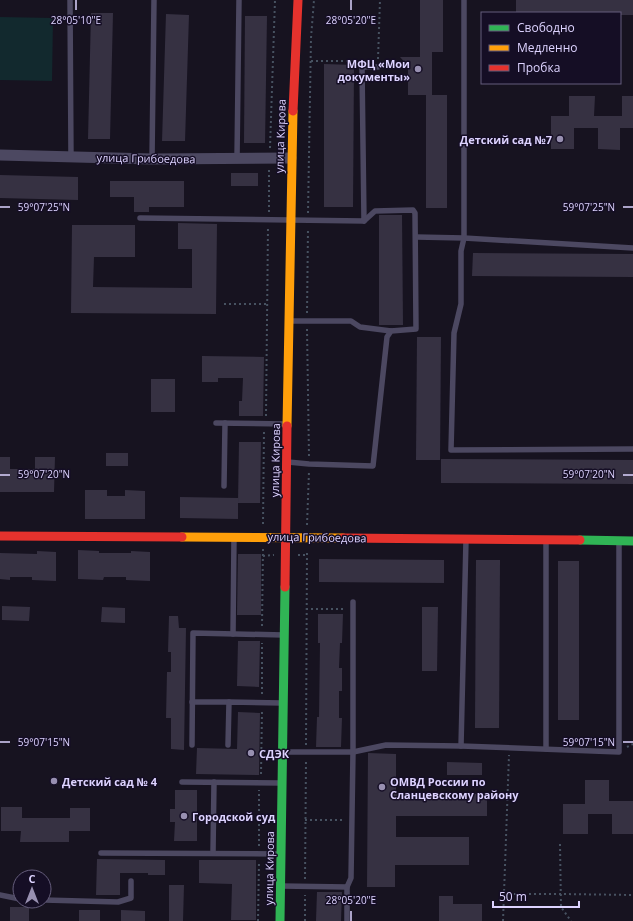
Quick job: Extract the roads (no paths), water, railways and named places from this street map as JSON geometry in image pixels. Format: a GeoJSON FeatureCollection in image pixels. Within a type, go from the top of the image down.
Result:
{"type":"FeatureCollection","features":[{"type":"Feature","properties":{"kind":"street","name":"улица Кирова"},"geometry":{"type":"LineString","coordinates":[[280,921],[285,537],[288,462],[287,424],[291,158],[298,0]]}},
{"type":"Feature","properties":{"kind":"street","name":"улица Грибоедова"},"geometry":{"type":"LineString","coordinates":[[0,155],[152,159],[291,158]]}},
{"type":"Feature","properties":{"kind":"street","name":"улица Грибоедова"},"geometry":{"type":"LineString","coordinates":[[0,536],[285,537],[633,541]]}},
{"type":"Feature","properties":{"kind":"lane"},"geometry":{"type":"LineString","coordinates":[[70,0],[71,157]]}},
{"type":"Feature","properties":{"kind":"lane"},"geometry":{"type":"LineString","coordinates":[[152,159],[154,0]]}},
{"type":"Feature","properties":{"kind":"lane"},"geometry":{"type":"LineString","coordinates":[[237,158],[239,0]]}},
{"type":"Feature","properties":{"kind":"lane"},"geometry":{"type":"LineString","coordinates":[[464,0],[464,238],[461,251],[461,304],[454,333],[451,450],[633,449]]}},
{"type":"Feature","properties":{"kind":"lane"},"geometry":{"type":"LineString","coordinates":[[364,221],[362,67],[378,68]]}},
{"type":"Feature","properties":{"kind":"lane"},"geometry":{"type":"LineString","coordinates":[[140,218],[364,221],[375,211],[412,210],[416,213],[416,329],[391,331],[360,327],[351,321],[289,321]]}},
{"type":"Feature","properties":{"kind":"lane"},"geometry":{"type":"LineString","coordinates":[[416,237],[464,238],[633,248]]}},
{"type":"Feature","properties":{"kind":"lane"},"geometry":{"type":"LineString","coordinates":[[288,462],[373,466],[387,337],[391,331]]}},
{"type":"Feature","properties":{"kind":"lane"},"geometry":{"type":"LineString","coordinates":[[216,423],[287,424]]}},
{"type":"Feature","properties":{"kind":"lane"},"geometry":{"type":"LineString","coordinates":[[224,486],[225,423]]}},
{"type":"Feature","properties":{"kind":"lane"},"geometry":{"type":"LineString","coordinates":[[233,634],[234,537]]}},
{"type":"Feature","properties":{"kind":"lane"},"geometry":{"type":"LineString","coordinates":[[461,746],[466,539]]}},
{"type":"Feature","properties":{"kind":"lane"},"geometry":{"type":"LineString","coordinates":[[546,540],[546,749]]}},
{"type":"Feature","properties":{"kind":"lane"},"geometry":{"type":"LineString","coordinates":[[282,752],[353,752],[386,745],[461,746],[619,752],[619,541]]}},
{"type":"Feature","properties":{"kind":"lane"},"geometry":{"type":"LineString","coordinates":[[347,921],[347,887],[351,878],[353,602]]}},
{"type":"Feature","properties":{"kind":"lane"},"geometry":{"type":"LineString","coordinates":[[192,745],[193,633],[284,635]]}},
{"type":"Feature","properties":{"kind":"lane"},"geometry":{"type":"LineString","coordinates":[[192,702],[283,703]]}},
{"type":"Feature","properties":{"kind":"lane"},"geometry":{"type":"LineString","coordinates":[[228,745],[229,702]]}},
{"type":"Feature","properties":{"kind":"lane"},"geometry":{"type":"LineString","coordinates":[[182,782],[282,783]]}},
{"type":"Feature","properties":{"kind":"lane"},"geometry":{"type":"LineString","coordinates":[[213,854],[214,782]]}},
{"type":"Feature","properties":{"kind":"lane"},"geometry":{"type":"LineString","coordinates":[[101,853],[281,854]]}},
{"type":"Feature","properties":{"kind":"lane"},"geometry":{"type":"LineString","coordinates":[[52,900],[118,902],[131,898],[131,881]]}},
{"type":"Feature","properties":{"kind":"lane"},"geometry":{"type":"LineString","coordinates":[[281,886],[347,887]]}},
{"type":"Feature","properties":{"kind":"lane"},"geometry":{"type":"LineString","coordinates":[[0,895],[12,897]]}},
{"type":"Feature","properties":{"kind":"place","name":"МФЦ «Мои документы»"},"geometry":{"type":"Point","coordinates":[418,69]}},
{"type":"Feature","properties":{"kind":"place","name":"Детский сад №7"},"geometry":{"type":"Point","coordinates":[560,139]}},
{"type":"Feature","properties":{"kind":"place","name":"СДЭК"},"geometry":{"type":"Point","coordinates":[251,753]}},
{"type":"Feature","properties":{"kind":"place","name":"Детский сад № 4"},"geometry":{"type":"Point","coordinates":[54,781]}},
{"type":"Feature","properties":{"kind":"place","name":"ОМВД России по Сланцевскому району"},"geometry":{"type":"Point","coordinates":[382,787]}},
{"type":"Feature","properties":{"kind":"place","name":"Городской суд"},"geometry":{"type":"Point","coordinates":[184,816]}}]}
